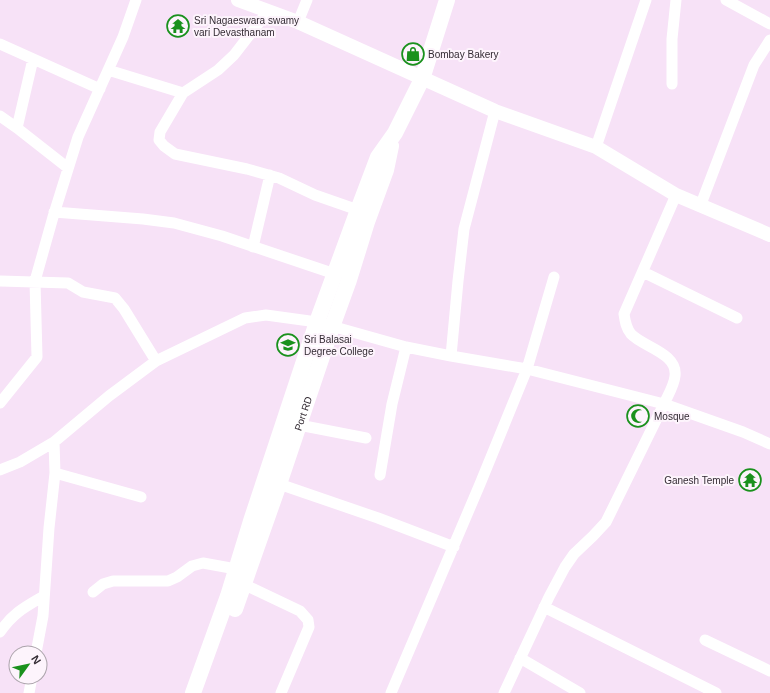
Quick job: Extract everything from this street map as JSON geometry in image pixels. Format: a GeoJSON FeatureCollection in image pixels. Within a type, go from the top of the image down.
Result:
{"type":"FeatureCollection","features":[{"type":"Feature","properties":{"kind":"main road"},"geometry":{"type":"LineString","coordinates":[[193,693],[286,417],[324,325],[335,274],[358,210],[378,157],[395,133],[422,79],[447,0]]}},
{"type":"Feature","properties":{"kind":"main road","name":"Port RD"},"geometry":{"type":"LineString","coordinates":[[204,693],[299,425],[324,325],[349,280],[367,222],[386,170],[395,133]]}},
{"type":"Feature","properties":{"kind":"street"},"geometry":{"type":"LineString","coordinates":[[0,403],[37,357],[35,281],[54,212],[78,137],[123,37],[136,0]]}},
{"type":"Feature","properties":{"kind":"street"},"geometry":{"type":"LineString","coordinates":[[238,0],[298,22],[495,112],[596,147],[676,195],[701,204],[770,235]]}},
{"type":"Feature","properties":{"kind":"street"},"geometry":{"type":"LineString","coordinates":[[298,22],[307,0]]}},
{"type":"Feature","properties":{"kind":"street"},"geometry":{"type":"LineString","coordinates":[[596,147],[646,0]]}},
{"type":"Feature","properties":{"kind":"street"},"geometry":{"type":"LineString","coordinates":[[672,84],[672,39],[676,0]]}},
{"type":"Feature","properties":{"kind":"street"},"geometry":{"type":"LineString","coordinates":[[726,0],[770,24]]}},
{"type":"Feature","properties":{"kind":"street"},"geometry":{"type":"LineString","coordinates":[[268,11],[234,55],[218,70],[183,93],[160,132],[159,140],[164,146],[175,154],[270,175],[315,195],[358,210]]}},
{"type":"Feature","properties":{"kind":"street"},"geometry":{"type":"LineString","coordinates":[[701,204],[754,65],[770,40]]}},
{"type":"Feature","properties":{"kind":"street"},"geometry":{"type":"LineString","coordinates":[[0,44],[100,89]]}},
{"type":"Feature","properties":{"kind":"street"},"geometry":{"type":"LineString","coordinates":[[18,128],[33,59]]}},
{"type":"Feature","properties":{"kind":"street"},"geometry":{"type":"LineString","coordinates":[[108,70],[183,93]]}},
{"type":"Feature","properties":{"kind":"street"},"geometry":{"type":"LineString","coordinates":[[451,356],[464,229],[495,112]]}},
{"type":"Feature","properties":{"kind":"street"},"geometry":{"type":"LineString","coordinates":[[0,116],[18,128],[68,168]]}},
{"type":"Feature","properties":{"kind":"street"},"geometry":{"type":"LineString","coordinates":[[253,247],[270,175]]}},
{"type":"Feature","properties":{"kind":"street"},"geometry":{"type":"LineString","coordinates":[[504,693],[544,607],[565,567],[574,554],[606,522],[674,385],[676,375],[675,367],[670,359],[631,334],[625,325],[624,314],[676,195]]}},
{"type":"Feature","properties":{"kind":"street"},"geometry":{"type":"LineString","coordinates":[[54,212],[174,223],[222,236],[335,274]]}},
{"type":"Feature","properties":{"kind":"street"},"geometry":{"type":"LineString","coordinates":[[643,272],[737,318]]}},
{"type":"Feature","properties":{"kind":"street"},"geometry":{"type":"LineString","coordinates":[[391,693],[454,547],[527,369],[554,277]]}},
{"type":"Feature","properties":{"kind":"street"},"geometry":{"type":"LineString","coordinates":[[0,281],[68,283],[83,292],[114,298],[124,309],[156,361]]}},
{"type":"Feature","properties":{"kind":"street"},"geometry":{"type":"LineString","coordinates":[[0,470],[20,462],[54,442],[109,396],[156,361],[244,318],[266,315],[324,325],[406,347],[527,369],[664,404],[743,432],[770,444]]}},
{"type":"Feature","properties":{"kind":"street"},"geometry":{"type":"LineString","coordinates":[[380,475],[392,404],[406,347]]}},
{"type":"Feature","properties":{"kind":"street"},"geometry":{"type":"LineString","coordinates":[[299,425],[366,438]]}},
{"type":"Feature","properties":{"kind":"street"},"geometry":{"type":"LineString","coordinates":[[38,645],[43,616],[49,528],[55,473],[54,442]]}},
{"type":"Feature","properties":{"kind":"street"},"geometry":{"type":"LineString","coordinates":[[55,473],[141,497]]}},
{"type":"Feature","properties":{"kind":"street"},"geometry":{"type":"LineString","coordinates":[[279,484],[378,518],[454,547]]}},
{"type":"Feature","properties":{"kind":"street"},"geometry":{"type":"LineString","coordinates":[[93,592],[103,584],[114,581],[168,580],[176,577],[192,566],[203,563],[236,569]]}},
{"type":"Feature","properties":{"kind":"street"},"geometry":{"type":"LineString","coordinates":[[243,584],[300,611],[308,620],[309,627],[281,693]]}},
{"type":"Feature","properties":{"kind":"street"},"geometry":{"type":"LineString","coordinates":[[0,632],[7,621],[18,611],[44,596]]}},
{"type":"Feature","properties":{"kind":"street"},"geometry":{"type":"LineString","coordinates":[[544,607],[716,693]]}},
{"type":"Feature","properties":{"kind":"street"},"geometry":{"type":"LineString","coordinates":[[704,640],[770,671]]}},
{"type":"Feature","properties":{"kind":"street"},"geometry":{"type":"LineString","coordinates":[[520,658],[580,693]]}},
{"type":"Feature","properties":{"kind":"place","name":"Sri Nagaeswara swamy vari Devasthanam"},"geometry":{"type":"Point","coordinates":[178,26]}},
{"type":"Feature","properties":{"kind":"place","name":"Bombay Bakery"},"geometry":{"type":"Point","coordinates":[413,54]}},
{"type":"Feature","properties":{"kind":"place","name":"Sri Balasai Degree College"},"geometry":{"type":"Point","coordinates":[288,345]}},
{"type":"Feature","properties":{"kind":"place","name":"Mosque"},"geometry":{"type":"Point","coordinates":[638,416]}},
{"type":"Feature","properties":{"kind":"place","name":"Ganesh Temple"},"geometry":{"type":"Point","coordinates":[750,480]}}]}
